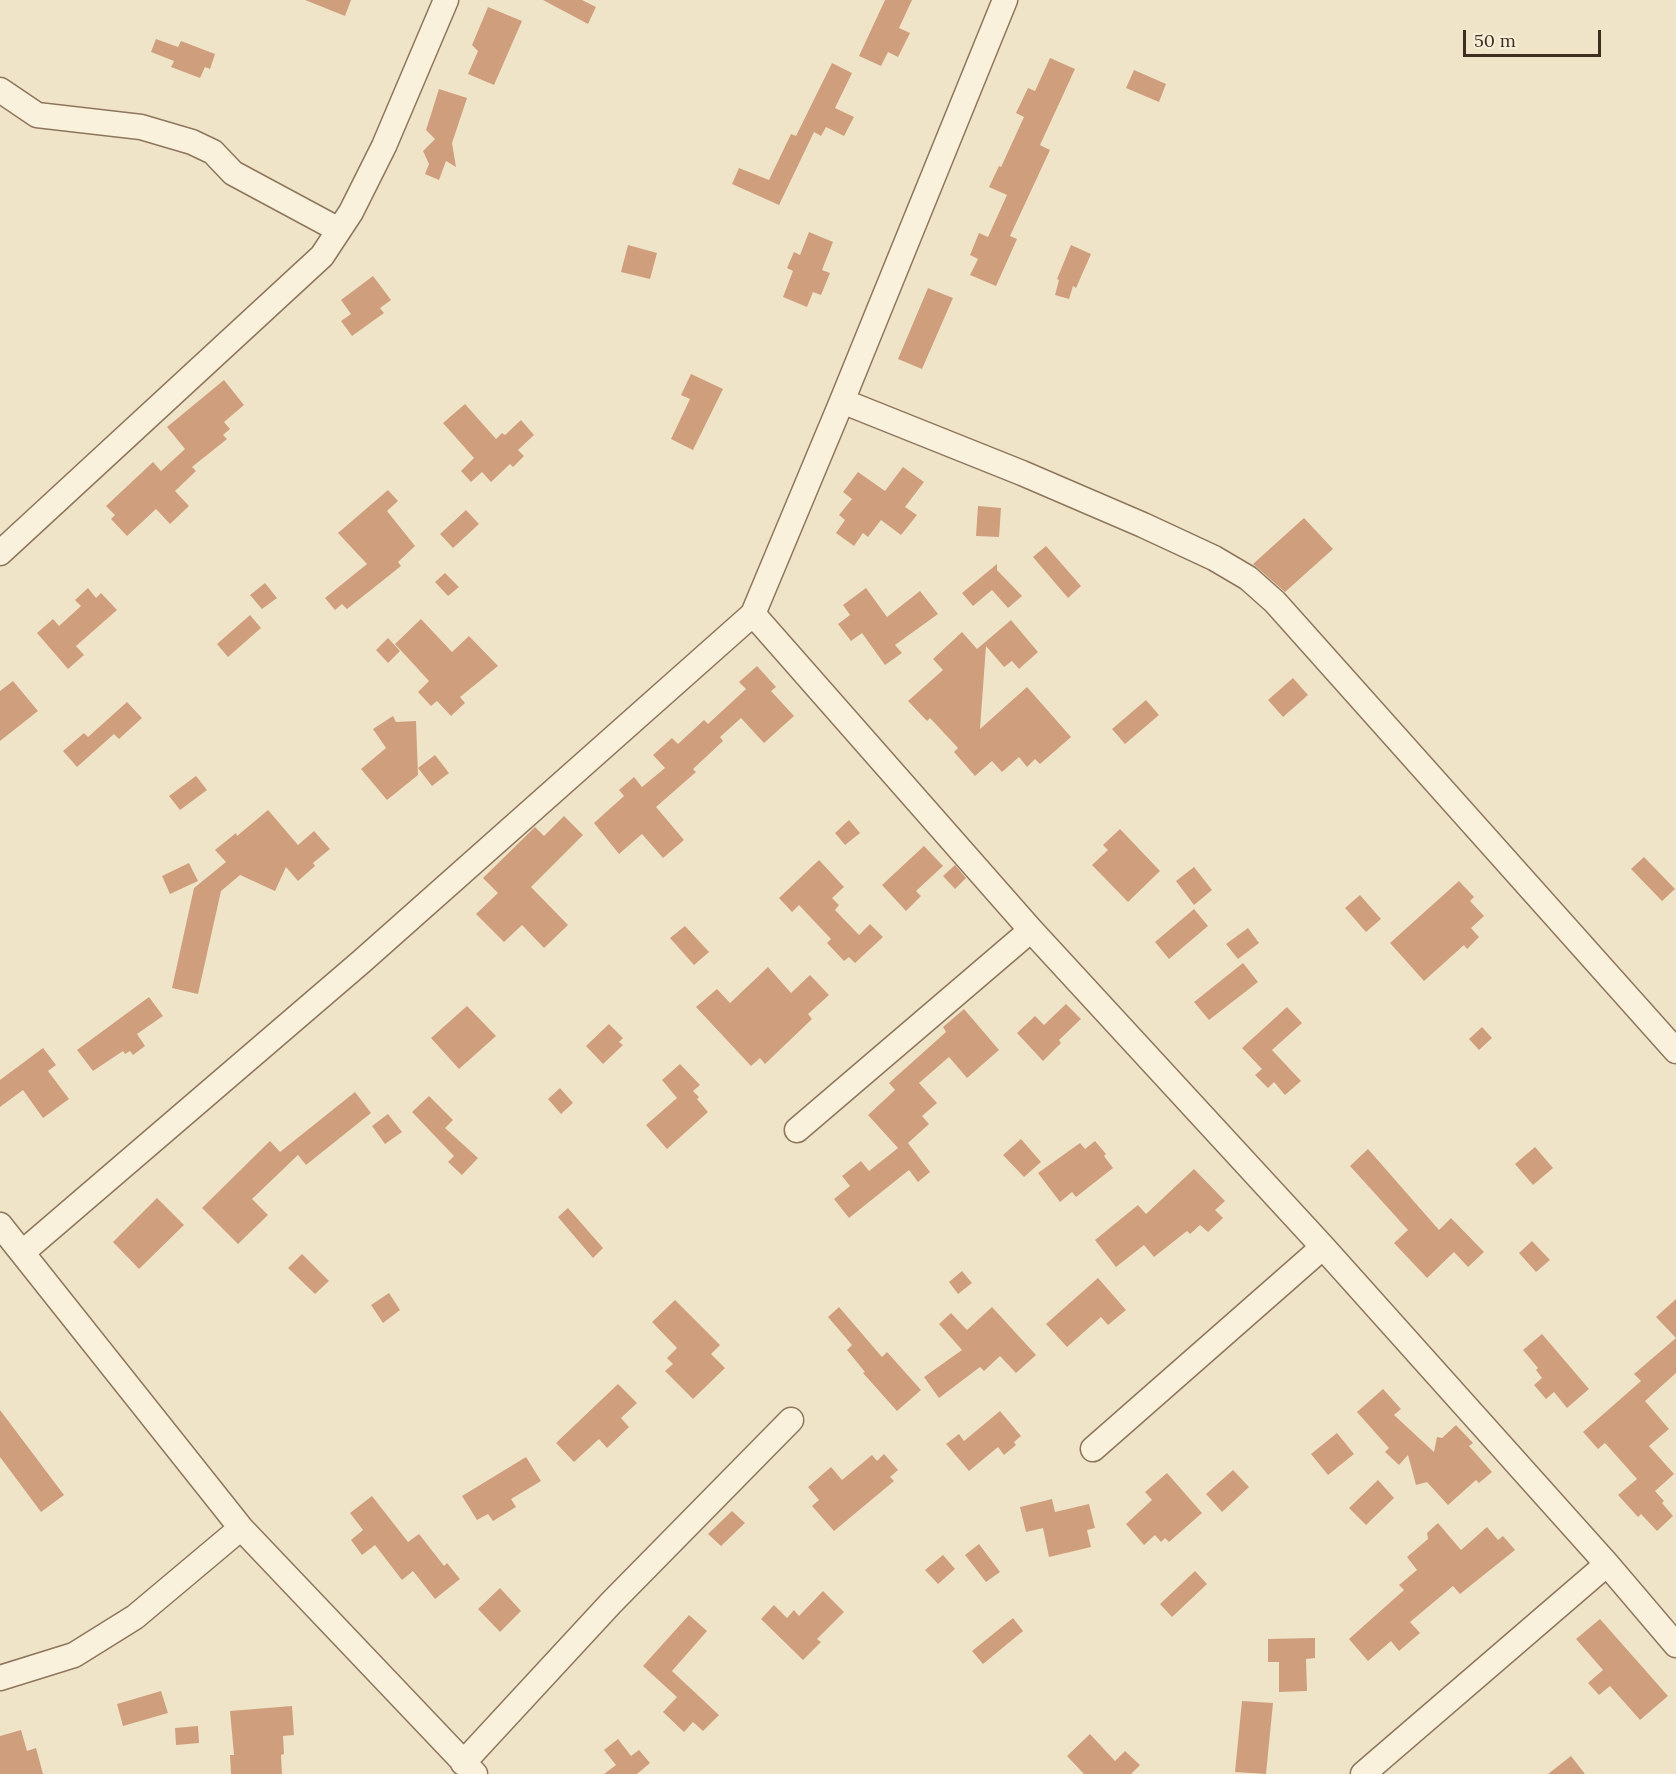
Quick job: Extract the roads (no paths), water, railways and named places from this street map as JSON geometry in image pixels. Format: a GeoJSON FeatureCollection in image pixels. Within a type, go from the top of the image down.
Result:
{"type":"FeatureCollection","features":[{"type":"Feature","properties":{"kind":"street"},"geometry":{"type":"LineString","coordinates":[[0,553],[322,256],[351,212],[384,146],[446,0]]}},
{"type":"Feature","properties":{"kind":"street"},"geometry":{"type":"LineString","coordinates":[[22,1252],[361,962],[753,614],[1005,0]]}},
{"type":"Feature","properties":{"kind":"street"},"geometry":{"type":"LineString","coordinates":[[0,90],[37,115],[141,128],[192,142],[213,152],[233,173],[339,230]]}},
{"type":"Feature","properties":{"kind":"street"},"geometry":{"type":"LineString","coordinates":[[842,401],[1132,520],[1214,558],[1248,578],[1275,602],[1676,1051]]}},
{"type":"Feature","properties":{"kind":"street"},"geometry":{"type":"LineString","coordinates":[[753,614],[1030,930],[1323,1246],[1607,1564],[1676,1645]]}},
{"type":"Feature","properties":{"kind":"street"},"geometry":{"type":"LineString","coordinates":[[797,1130],[1030,930]]}},
{"type":"Feature","properties":{"kind":"street"},"geometry":{"type":"LineString","coordinates":[[0,1224],[241,1528],[469,1769],[611,1603],[791,1420]]}},
{"type":"Feature","properties":{"kind":"street"},"geometry":{"type":"LineString","coordinates":[[1093,1449],[1323,1246]]}},
{"type":"Feature","properties":{"kind":"street"},"geometry":{"type":"LineString","coordinates":[[0,1678],[74,1656],[135,1617],[241,1528]]}},
{"type":"Feature","properties":{"kind":"street"},"geometry":{"type":"LineString","coordinates":[[1363,1774],[1607,1564]]}}]}
